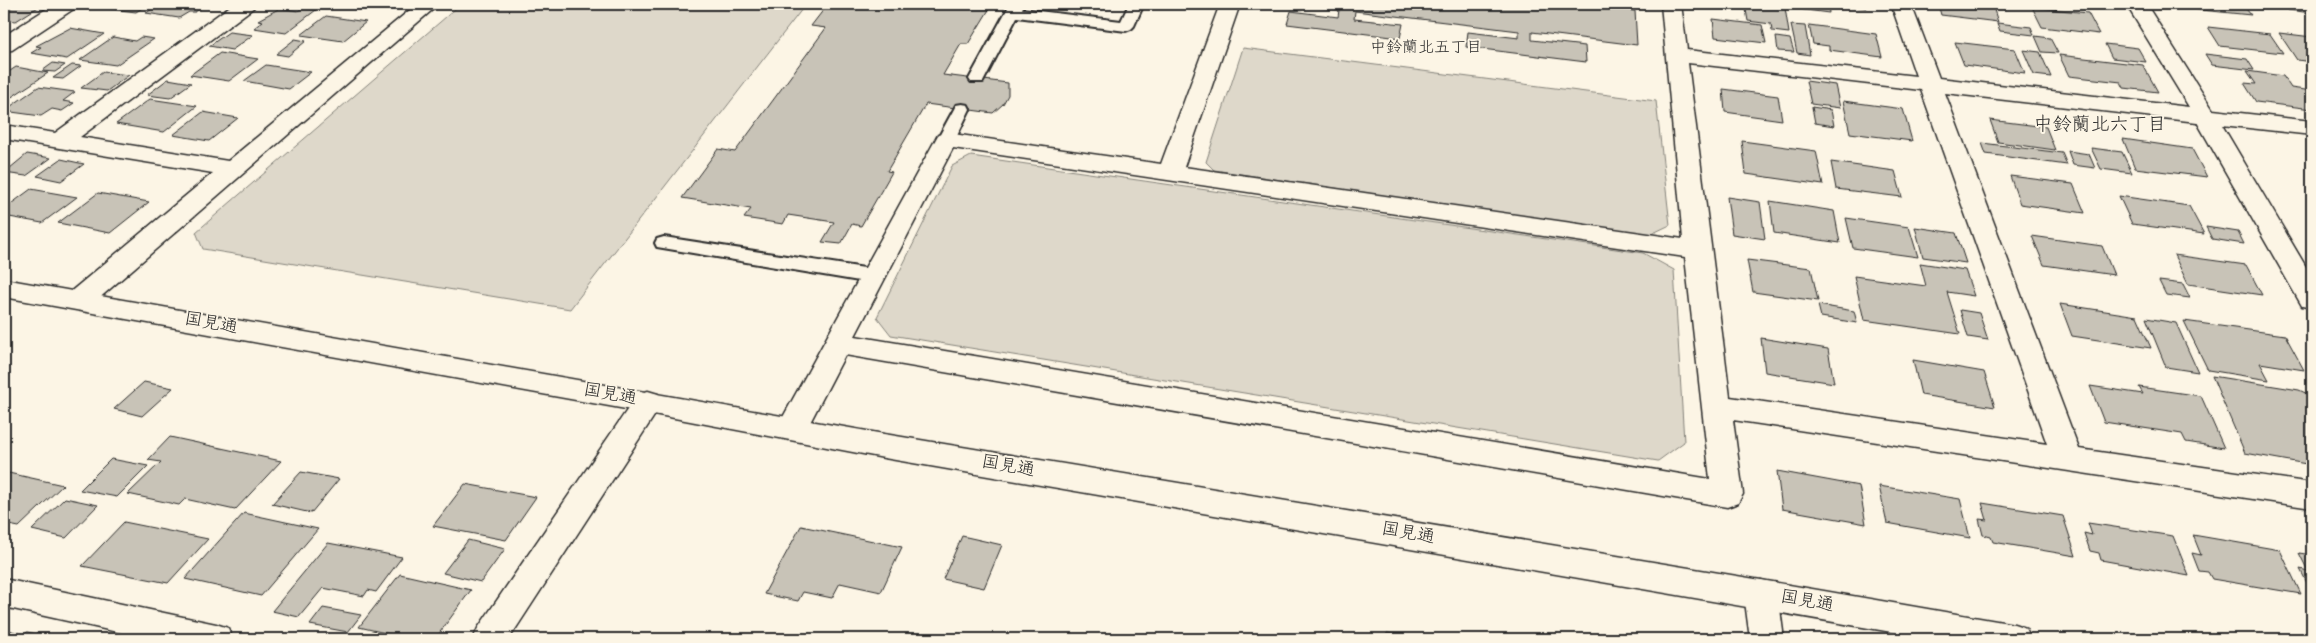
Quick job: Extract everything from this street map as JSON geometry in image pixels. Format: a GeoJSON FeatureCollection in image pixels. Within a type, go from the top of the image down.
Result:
{"type":"FeatureCollection","features":[{"type":"Feature","properties":{"kind":"street"},"geometry":{"type":"LineString","coordinates":[[4,45],[68,4]]}},
{"type":"Feature","properties":{"kind":"street"},"geometry":{"type":"LineString","coordinates":[[60,141],[246,4]]}},
{"type":"Feature","properties":{"kind":"street"},"geometry":{"type":"LineString","coordinates":[[79,300],[429,4]]}},
{"type":"Feature","properties":{"kind":"street"},"geometry":{"type":"LineString","coordinates":[[1170,174],[1230,4]]}},
{"type":"Feature","properties":{"kind":"street"},"geometry":{"type":"LineString","coordinates":[[836,343],[1727,494],[1697,250],[1671,4]]}},
{"type":"Feature","properties":{"kind":"street"},"geometry":{"type":"LineString","coordinates":[[1901,4],[2067,458]]}},
{"type":"Feature","properties":{"kind":"street"},"geometry":{"type":"LineString","coordinates":[[2136,4],[2205,115],[2312,299]]}},
{"type":"Feature","properties":{"kind":"street"},"geometry":{"type":"LineString","coordinates":[[1677,55],[2312,128]]}},
{"type":"Feature","properties":{"kind":"street"},"geometry":{"type":"LineString","coordinates":[[4,132],[233,169]]}},
{"type":"Feature","properties":{"kind":"street"},"geometry":{"type":"LineString","coordinates":[[792,428],[871,276],[946,140],[1697,250]]}},
{"type":"Feature","properties":{"kind":"street","name":"国見通"},"geometry":{"type":"LineString","coordinates":[[4,288],[648,402],[884,446],[1761,594],[2014,639]]}},
{"type":"Feature","properties":{"kind":"street"},"geometry":{"type":"LineString","coordinates":[[490,639],[648,402]]}},
{"type":"Feature","properties":{"kind":"street"},"geometry":{"type":"LineString","coordinates":[[1716,406],[2312,496]]}},
{"type":"Feature","properties":{"kind":"street"},"geometry":{"type":"LineString","coordinates":[[4,592],[216,639]]}},
{"type":"Feature","properties":{"kind":"street"},"geometry":{"type":"LineString","coordinates":[[1761,594],[1767,639]]}},
{"type":"Feature","properties":{"kind":"lane"},"geometry":{"type":"LineString","coordinates":[[977,79],[1015,8],[1126,26],[1136,4]]}},
{"type":"Feature","properties":{"kind":"lane"},"geometry":{"type":"LineString","coordinates":[[946,140],[962,109]]}},
{"type":"Feature","properties":{"kind":"lane"},"geometry":{"type":"LineString","coordinates":[[664,243],[871,276]]}},
{"type":"Feature","properties":{"kind":"shaded area"},"geometry":{"type":"Polygon","coordinates":[[[461,4],[806,4],[570,309],[203,249],[196,232],[461,4]]]}},
{"type":"Feature","properties":{"kind":"shaded area"},"geometry":{"type":"Polygon","coordinates":[[[1243,48],[1656,101],[1670,225],[1649,235],[1214,170],[1206,162],[1243,48]]]}},
{"type":"Feature","properties":{"kind":"shaded area"},"geometry":{"type":"Polygon","coordinates":[[[971,156],[1643,253],[1674,270],[1684,442],[1658,461],[891,335],[877,317],[952,166],[971,156]]]}},
{"type":"Feature","properties":{"kind":"building"},"geometry":{"type":"Polygon","coordinates":[[[17,4],[43,4],[16,21],[4,20],[4,12],[17,4]]]}},
{"type":"Feature","properties":{"kind":"building"},"geometry":{"type":"Polygon","coordinates":[[[110,4],[148,4],[136,12],[104,8],[110,4]]]}},
{"type":"Feature","properties":{"kind":"building"},"geometry":{"type":"Polygon","coordinates":[[[160,4],[207,4],[195,12],[189,12],[179,18],[146,13],[160,4]]]}},
{"type":"Feature","properties":{"kind":"building"},"geometry":{"type":"Polygon","coordinates":[[[828,4],[958,4],[990,8],[968,44],[961,44],[943,75],[1008,83],[1008,95],[1003,104],[993,113],[926,104],[887,171],[892,172],[861,226],[852,224],[841,244],[822,242],[834,222],[788,215],[783,224],[744,218],[751,209],[682,198],[718,149],[735,152],[826,28],[811,26],[828,4]]]}},
{"type":"Feature","properties":{"kind":"building"},"geometry":{"type":"Polygon","coordinates":[[[1290,4],[1570,4],[1635,11],[1637,45],[1532,32],[1532,40],[1585,46],[1586,62],[1466,47],[1468,32],[1519,38],[1519,31],[1355,11],[1354,19],[1403,24],[1400,38],[1287,24],[1291,11],[1338,17],[1339,10],[1290,4]]]}},
{"type":"Feature","properties":{"kind":"building"},"geometry":{"type":"Polygon","coordinates":[[[1745,4],[1785,8],[1789,33],[1772,31],[1771,24],[1748,21],[1745,4]]]}},
{"type":"Feature","properties":{"kind":"building"},"geometry":{"type":"Polygon","coordinates":[[[1789,4],[1828,4],[1829,13],[1790,8],[1789,4]]]}},
{"type":"Feature","properties":{"kind":"building"},"geometry":{"type":"Polygon","coordinates":[[[1832,4],[1866,4],[1867,8],[1832,4]]]}},
{"type":"Feature","properties":{"kind":"building"},"geometry":{"type":"Polygon","coordinates":[[[1938,4],[1992,4],[1998,22],[1941,15],[1938,4]]]}},
{"type":"Feature","properties":{"kind":"building"},"geometry":{"type":"Polygon","coordinates":[[[2188,4],[2249,4],[2251,6],[2243,5],[2251,15],[2191,9],[2188,4]]]}},
{"type":"Feature","properties":{"kind":"building"},"geometry":{"type":"Polygon","coordinates":[[[2283,4],[2312,4],[2312,13],[2288,10],[2283,4]]]}},
{"type":"Feature","properties":{"kind":"building"},"geometry":{"type":"Polygon","coordinates":[[[2032,7],[2088,13],[2099,34],[2042,27],[2032,7]]]}},
{"type":"Feature","properties":{"kind":"building"},"geometry":{"type":"Polygon","coordinates":[[[280,8],[298,11],[302,8],[316,10],[286,33],[254,28],[263,21],[258,20],[280,8]]]}},
{"type":"Feature","properties":{"kind":"building"},"geometry":{"type":"Polygon","coordinates":[[[326,16],[366,22],[343,41],[301,35],[326,16]]]}},
{"type":"Feature","properties":{"kind":"building"},"geometry":{"type":"Polygon","coordinates":[[[1713,19],[1762,25],[1766,43],[1715,37],[1713,19]]]}},
{"type":"Feature","properties":{"kind":"building"},"geometry":{"type":"Polygon","coordinates":[[[1997,23],[2031,27],[2034,35],[2000,31],[1997,23]]]}},
{"type":"Feature","properties":{"kind":"building"},"geometry":{"type":"Polygon","coordinates":[[[1791,25],[1805,26],[1810,55],[1797,53],[1791,25]]]}},
{"type":"Feature","properties":{"kind":"building"},"geometry":{"type":"Polygon","coordinates":[[[1809,25],[1876,34],[1882,57],[1829,50],[1829,46],[1813,44],[1809,25]]]}},
{"type":"Feature","properties":{"kind":"building"},"geometry":{"type":"Polygon","coordinates":[[[2208,27],[2270,34],[2283,53],[2220,46],[2208,27]]]}},
{"type":"Feature","properties":{"kind":"building"},"geometry":{"type":"Polygon","coordinates":[[[70,28],[104,34],[67,59],[31,53],[41,47],[36,46],[70,28]]]}},
{"type":"Feature","properties":{"kind":"building"},"geometry":{"type":"Polygon","coordinates":[[[229,32],[253,35],[232,50],[209,46],[229,32]]]}},
{"type":"Feature","properties":{"kind":"building"},"geometry":{"type":"Polygon","coordinates":[[[2279,33],[2312,37],[2312,62],[2297,60],[2279,33]]]}},
{"type":"Feature","properties":{"kind":"building"},"geometry":{"type":"Polygon","coordinates":[[[2035,36],[2050,38],[2058,53],[2042,52],[2035,36]]]}},
{"type":"Feature","properties":{"kind":"building"},"geometry":{"type":"Polygon","coordinates":[[[113,37],[135,41],[141,37],[154,39],[116,65],[80,60],[113,37]]]}},
{"type":"Feature","properties":{"kind":"building"},"geometry":{"type":"Polygon","coordinates":[[[1776,37],[1790,39],[1794,52],[1778,51],[1776,37]]]}},
{"type":"Feature","properties":{"kind":"building"},"geometry":{"type":"Polygon","coordinates":[[[295,39],[306,41],[288,56],[276,54],[295,39]]]}},
{"type":"Feature","properties":{"kind":"building"},"geometry":{"type":"Polygon","coordinates":[[[1955,42],[2015,49],[2025,73],[1964,65],[1955,42]]]}},
{"type":"Feature","properties":{"kind":"building"},"geometry":{"type":"Polygon","coordinates":[[[2105,44],[2138,48],[2146,62],[2112,58],[2105,44]]]}},
{"type":"Feature","properties":{"kind":"building"},"geometry":{"type":"Polygon","coordinates":[[[2023,50],[2040,52],[2051,77],[2034,75],[2023,50]]]}},
{"type":"Feature","properties":{"kind":"building"},"geometry":{"type":"Polygon","coordinates":[[[220,53],[258,59],[229,81],[190,75],[220,53]]]}},
{"type":"Feature","properties":{"kind":"building"},"geometry":{"type":"Polygon","coordinates":[[[2205,54],[2247,59],[2254,70],[2212,65],[2205,54]]]}},
{"type":"Feature","properties":{"kind":"building"},"geometry":{"type":"Polygon","coordinates":[[[2059,55],[2143,65],[2158,92],[2124,88],[2121,82],[2069,76],[2059,55]]]}},
{"type":"Feature","properties":{"kind":"building"},"geometry":{"type":"Polygon","coordinates":[[[53,63],[65,65],[55,72],[42,71],[53,63]]]}},
{"type":"Feature","properties":{"kind":"building"},"geometry":{"type":"Polygon","coordinates":[[[72,65],[81,66],[63,79],[53,78],[72,65]]]}},
{"type":"Feature","properties":{"kind":"building"},"geometry":{"type":"Polygon","coordinates":[[[266,65],[311,72],[289,89],[244,81],[266,65]]]}},
{"type":"Feature","properties":{"kind":"building"},"geometry":{"type":"Polygon","coordinates":[[[16,67],[48,73],[4,102],[4,75],[16,67]]]}},
{"type":"Feature","properties":{"kind":"building"},"geometry":{"type":"Polygon","coordinates":[[[2247,71],[2283,76],[2291,88],[2312,91],[2312,109],[2256,102],[2244,83],[2256,84],[2247,71]]]}},
{"type":"Feature","properties":{"kind":"building"},"geometry":{"type":"Polygon","coordinates":[[[103,72],[129,75],[107,91],[81,88],[103,72]]]}},
{"type":"Feature","properties":{"kind":"building"},"geometry":{"type":"Polygon","coordinates":[[[168,79],[191,83],[170,98],[147,95],[168,79]]]}},
{"type":"Feature","properties":{"kind":"building"},"geometry":{"type":"Polygon","coordinates":[[[1806,81],[1835,85],[1840,108],[1811,104],[1806,81]]]}},
{"type":"Feature","properties":{"kind":"building"},"geometry":{"type":"Polygon","coordinates":[[[38,87],[75,92],[63,101],[74,103],[62,111],[52,109],[41,116],[4,111],[38,87]]]}},
{"type":"Feature","properties":{"kind":"building"},"geometry":{"type":"Polygon","coordinates":[[[1723,89],[1778,96],[1782,120],[1725,112],[1723,89]]]}},
{"type":"Feature","properties":{"kind":"building"},"geometry":{"type":"Polygon","coordinates":[[[150,99],[197,106],[164,132],[116,124],[150,99]]]}},
{"type":"Feature","properties":{"kind":"building"},"geometry":{"type":"Polygon","coordinates":[[[1843,101],[1903,109],[1912,141],[1850,133],[1843,101]]]}},
{"type":"Feature","properties":{"kind":"building"},"geometry":{"type":"Polygon","coordinates":[[[1812,107],[1831,110],[1834,126],[1815,123],[1812,107]]]}},
{"type":"Feature","properties":{"kind":"building"},"geometry":{"type":"Polygon","coordinates":[[[203,112],[238,118],[209,141],[173,135],[203,112]]]}},
{"type":"Feature","properties":{"kind":"building"},"geometry":{"type":"Polygon","coordinates":[[[1990,120],[2046,127],[2055,150],[1998,142],[1990,120]]]}},
{"type":"Feature","properties":{"kind":"building"},"geometry":{"type":"Polygon","coordinates":[[[2123,139],[2192,149],[2207,177],[2135,168],[2123,139]]]}},
{"type":"Feature","properties":{"kind":"building"},"geometry":{"type":"Polygon","coordinates":[[[1742,141],[1816,151],[1823,185],[1746,174],[1742,141]]]}},
{"type":"Feature","properties":{"kind":"building"},"geometry":{"type":"Polygon","coordinates":[[[1982,143],[2062,153],[2067,165],[1986,154],[1982,143]]]}},
{"type":"Feature","properties":{"kind":"building"},"geometry":{"type":"Polygon","coordinates":[[[2091,148],[2122,152],[2132,173],[2101,169],[2091,148]]]}},
{"type":"Feature","properties":{"kind":"building"},"geometry":{"type":"Polygon","coordinates":[[[2068,151],[2089,154],[2095,168],[2073,165],[2068,151]]]}},
{"type":"Feature","properties":{"kind":"building"},"geometry":{"type":"Polygon","coordinates":[[[27,154],[51,158],[26,176],[4,173],[27,154]]]}},
{"type":"Feature","properties":{"kind":"building"},"geometry":{"type":"Polygon","coordinates":[[[61,159],[84,164],[61,181],[37,176],[61,159]]]}},
{"type":"Feature","properties":{"kind":"building"},"geometry":{"type":"Polygon","coordinates":[[[1831,162],[1895,171],[1902,197],[1836,189],[1831,162]]]}},
{"type":"Feature","properties":{"kind":"building"},"geometry":{"type":"Polygon","coordinates":[[[2010,176],[2073,184],[2085,213],[2020,204],[2010,176]]]}},
{"type":"Feature","properties":{"kind":"building"},"geometry":{"type":"Polygon","coordinates":[[[31,189],[77,197],[42,223],[4,216],[4,209],[31,189]]]}},
{"type":"Feature","properties":{"kind":"building"},"geometry":{"type":"Polygon","coordinates":[[[98,193],[149,202],[110,233],[58,223],[98,193]]]}},
{"type":"Feature","properties":{"kind":"building"},"geometry":{"type":"Polygon","coordinates":[[[2119,196],[2189,206],[2204,234],[2132,224],[2119,196]]]}},
{"type":"Feature","properties":{"kind":"building"},"geometry":{"type":"Polygon","coordinates":[[[1727,197],[1760,202],[1765,239],[1732,234],[1727,197]]]}},
{"type":"Feature","properties":{"kind":"building"},"geometry":{"type":"Polygon","coordinates":[[[1770,201],[1834,211],[1840,243],[1774,233],[1770,201]]]}},
{"type":"Feature","properties":{"kind":"building"},"geometry":{"type":"Polygon","coordinates":[[[1846,218],[1909,227],[1918,257],[1853,248],[1846,218]]]}},
{"type":"Feature","properties":{"kind":"building"},"geometry":{"type":"Polygon","coordinates":[[[1915,227],[1956,233],[1966,263],[1923,257],[1915,227]]]}},
{"type":"Feature","properties":{"kind":"building"},"geometry":{"type":"Polygon","coordinates":[[[2206,227],[2238,232],[2244,244],[2212,239],[2206,227]]]}},
{"type":"Feature","properties":{"kind":"building"},"geometry":{"type":"Polygon","coordinates":[[[2032,236],[2102,246],[2114,275],[2044,265],[2032,236]]]}},
{"type":"Feature","properties":{"kind":"building"},"geometry":{"type":"Polygon","coordinates":[[[2174,255],[2246,265],[2262,295],[2188,284],[2174,255]]]}},
{"type":"Feature","properties":{"kind":"building"},"geometry":{"type":"Polygon","coordinates":[[[1747,260],[1811,268],[1818,301],[1753,292],[1747,260]]]}},
{"type":"Feature","properties":{"kind":"building"},"geometry":{"type":"Polygon","coordinates":[[[1920,263],[1965,270],[1974,296],[1947,292],[1960,334],[1864,320],[1854,276],[1926,286],[1920,263]]]}},
{"type":"Feature","properties":{"kind":"building"},"geometry":{"type":"Polygon","coordinates":[[[2159,281],[2183,284],[2190,298],[2166,295],[2159,281]]]}},
{"type":"Feature","properties":{"kind":"building"},"geometry":{"type":"Polygon","coordinates":[[[2060,304],[2137,316],[2151,348],[2072,336],[2060,304]]]}},
{"type":"Feature","properties":{"kind":"building"},"geometry":{"type":"Polygon","coordinates":[[[1818,305],[1854,311],[1857,323],[1821,317],[1818,305]]]}},
{"type":"Feature","properties":{"kind":"building"},"geometry":{"type":"Polygon","coordinates":[[[1960,310],[1979,313],[1988,340],[1968,337],[1960,310]]]}},
{"type":"Feature","properties":{"kind":"building"},"geometry":{"type":"Polygon","coordinates":[[[2146,318],[2176,323],[2198,372],[2166,367],[2146,318]]]}},
{"type":"Feature","properties":{"kind":"building"},"geometry":{"type":"Polygon","coordinates":[[[2184,321],[2285,335],[2304,370],[2260,363],[2269,380],[2208,370],[2184,321]]]}},
{"type":"Feature","properties":{"kind":"building"},"geometry":{"type":"Polygon","coordinates":[[[1761,338],[1828,349],[1834,383],[1765,372],[1761,338]]]}},
{"type":"Feature","properties":{"kind":"building"},"geometry":{"type":"Polygon","coordinates":[[[1913,360],[1984,372],[1995,407],[1921,395],[1913,360]]]}},
{"type":"Feature","properties":{"kind":"building"},"geometry":{"type":"Polygon","coordinates":[[[2212,376],[2299,390],[2312,396],[2312,465],[2245,453],[2212,376]]]}},
{"type":"Feature","properties":{"kind":"building"},"geometry":{"type":"Polygon","coordinates":[[[144,382],[173,388],[142,416],[114,409],[144,382]]]}},
{"type":"Feature","properties":{"kind":"building"},"geometry":{"type":"Polygon","coordinates":[[[2090,386],[2143,394],[2139,387],[2201,396],[2224,448],[2186,442],[2182,434],[2104,422],[2090,386]]]}},
{"type":"Feature","properties":{"kind":"building"},"geometry":{"type":"Polygon","coordinates":[[[170,437],[281,461],[235,510],[185,499],[179,505],[128,494],[161,462],[148,460],[170,437]]]}},
{"type":"Feature","properties":{"kind":"building"},"geometry":{"type":"Polygon","coordinates":[[[111,459],[148,466],[117,497],[80,490],[111,459]]]}},
{"type":"Feature","properties":{"kind":"building"},"geometry":{"type":"Polygon","coordinates":[[[1777,471],[1859,486],[1866,524],[1782,509],[1777,471]]]}},
{"type":"Feature","properties":{"kind":"building"},"geometry":{"type":"Polygon","coordinates":[[[4,472],[63,485],[19,527],[4,524],[4,472]]]}},
{"type":"Feature","properties":{"kind":"building"},"geometry":{"type":"Polygon","coordinates":[[[301,472],[339,479],[311,513],[272,504],[301,472]]]}},
{"type":"Feature","properties":{"kind":"building"},"geometry":{"type":"Polygon","coordinates":[[[465,484],[536,497],[506,540],[433,526],[465,484]]]}},
{"type":"Feature","properties":{"kind":"building"},"geometry":{"type":"Polygon","coordinates":[[[1879,486],[1960,499],[1970,538],[1887,523],[1879,486]]]}},
{"type":"Feature","properties":{"kind":"building"},"geometry":{"type":"Polygon","coordinates":[[[65,498],[98,505],[66,538],[32,530],[65,498]]]}},
{"type":"Feature","properties":{"kind":"building"},"geometry":{"type":"Polygon","coordinates":[[[1982,503],[2063,516],[2076,556],[1993,542],[1991,537],[1983,535],[1979,519],[1987,520],[1982,503]]]}},
{"type":"Feature","properties":{"kind":"building"},"geometry":{"type":"Polygon","coordinates":[[[244,513],[318,529],[261,596],[185,579],[244,513]]]}},
{"type":"Feature","properties":{"kind":"building"},"geometry":{"type":"Polygon","coordinates":[[[124,522],[208,539],[168,583],[82,566],[124,522]]]}},
{"type":"Feature","properties":{"kind":"building"},"geometry":{"type":"Polygon","coordinates":[[[2088,523],[2173,536],[2189,576],[2101,560],[2099,553],[2090,551],[2084,533],[2092,535],[2088,523]]]}},
{"type":"Feature","properties":{"kind":"building"},"geometry":{"type":"Polygon","coordinates":[[[801,526],[902,547],[881,592],[840,583],[832,598],[803,592],[798,601],[764,594],[801,526]]]}},
{"type":"Feature","properties":{"kind":"building"},"geometry":{"type":"Polygon","coordinates":[[[2193,535],[2280,550],[2301,594],[2212,579],[2208,572],[2199,571],[2192,553],[2201,555],[2193,535]]]}},
{"type":"Feature","properties":{"kind":"building"},"geometry":{"type":"Polygon","coordinates":[[[962,536],[1002,545],[984,588],[943,579],[962,536]]]}},
{"type":"Feature","properties":{"kind":"building"},"geometry":{"type":"Polygon","coordinates":[[[468,540],[505,549],[481,582],[443,573],[468,540]]]}},
{"type":"Feature","properties":{"kind":"building"},"geometry":{"type":"Polygon","coordinates":[[[328,543],[402,557],[376,592],[368,590],[364,596],[323,588],[299,617],[272,611],[328,543]]]}},
{"type":"Feature","properties":{"kind":"building"},"geometry":{"type":"Polygon","coordinates":[[[2299,553],[2312,555],[2312,586],[2308,585],[2300,569],[2308,571],[2299,553]]]}},
{"type":"Feature","properties":{"kind":"building"},"geometry":{"type":"Polygon","coordinates":[[[400,574],[471,590],[435,639],[412,639],[359,627],[400,574]]]}},
{"type":"Feature","properties":{"kind":"building"},"geometry":{"type":"Polygon","coordinates":[[[323,608],[361,615],[348,632],[310,625],[323,608]]]}},
{"type":"Feature","properties":{"kind":"building"},"geometry":{"type":"Polygon","coordinates":[[[9,630],[21,634],[16,639],[4,639],[9,630]]]}},
{"type":"Feature","properties":{"kind":"building"},"geometry":{"type":"Polygon","coordinates":[[[27,632],[62,639],[20,639],[27,632]]]}},
{"type":"Feature","properties":{"kind":"building"},"geometry":{"type":"Polygon","coordinates":[[[1387,633],[1422,639],[1386,639],[1387,633]]]}},
{"type":"Feature","properties":{"kind":"district","name":"中鈴蘭北五丁目"},"geometry":{"type":"Point","coordinates":[1426,48]}},
{"type":"Feature","properties":{"kind":"district","name":"中鈴蘭北六丁目"},"geometry":{"type":"Point","coordinates":[2100,125]}}]}
